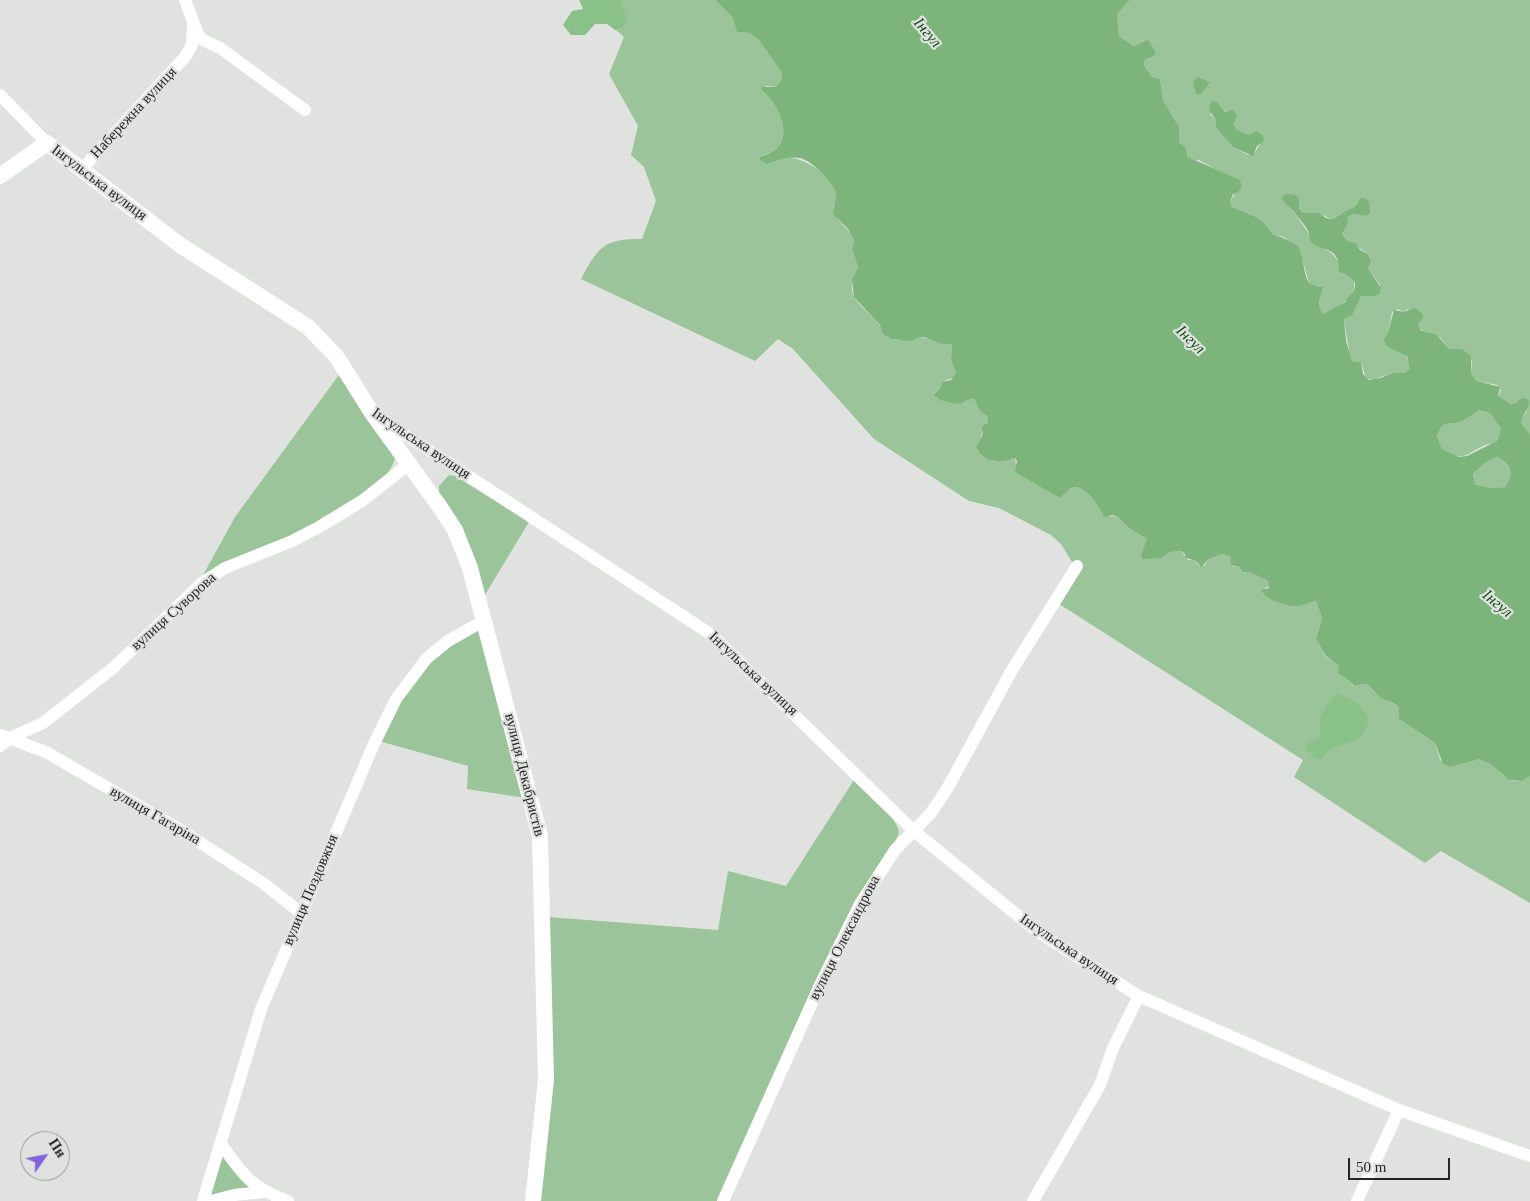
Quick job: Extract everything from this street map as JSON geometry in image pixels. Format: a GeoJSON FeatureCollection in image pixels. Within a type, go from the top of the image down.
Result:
{"type":"FeatureCollection","features":[{"type":"Feature","properties":{"kind":"street","name":"Набережна вулиця"},"geometry":{"type":"LineString","coordinates":[[185,0],[198,34],[305,110]]}},
{"type":"Feature","properties":{"kind":"street","name":"Набережна вулиця"},"geometry":{"type":"LineString","coordinates":[[186,57],[192,45],[193,23]]}},
{"type":"Feature","properties":{"kind":"street","name":"Набережна вулиця"},"geometry":{"type":"LineString","coordinates":[[82,169],[198,45],[210,44]]}},
{"type":"Feature","properties":{"kind":"street","name":"Інгульська вулиця"},"geometry":{"type":"LineString","coordinates":[[0,95],[47,143],[180,245],[308,327],[336,356],[372,413],[712,635],[914,832],[1038,932],[1139,996],[1399,1110],[1530,1156]]}},
{"type":"Feature","properties":{"kind":"street"},"geometry":{"type":"LineString","coordinates":[[0,176],[47,143]]}},
{"type":"Feature","properties":{"kind":"street","name":"вулиця Декабристів"},"geometry":{"type":"LineString","coordinates":[[372,413],[454,530],[470,568],[540,836],[546,1080],[532,1201]]}},
{"type":"Feature","properties":{"kind":"street","name":"вулиця Суворова"},"geometry":{"type":"LineString","coordinates":[[3,740],[43,722],[113,668],[203,582],[225,568],[292,541],[319,527],[362,500],[409,464]]}},
{"type":"Feature","properties":{"kind":"street","name":"вулиця Олександрова"},"geometry":{"type":"LineString","coordinates":[[723,1201],[820,985],[860,904],[895,850],[931,813],[948,789],[1012,670],[1077,566]]}},
{"type":"Feature","properties":{"kind":"street","name":"вулиця Поздовжня"},"geometry":{"type":"LineString","coordinates":[[203,1201],[261,1009],[373,746],[396,699],[427,658],[448,641],[485,620]]}},
{"type":"Feature","properties":{"kind":"street","name":"вулиця Гагаріна"},"geometry":{"type":"LineString","coordinates":[[3,740],[46,752],[182,831],[263,883],[301,914]]}},
{"type":"Feature","properties":{"kind":"street"},"geometry":{"type":"LineString","coordinates":[[1033,1201],[1100,1086],[1113,1048],[1139,996]]}},
{"type":"Feature","properties":{"kind":"street"},"geometry":{"type":"LineString","coordinates":[[1357,1201],[1399,1110]]}},
{"type":"Feature","properties":{"kind":"street"},"geometry":{"type":"LineString","coordinates":[[221,1144],[246,1177],[264,1192],[288,1201]]}},
{"type":"Feature","properties":{"kind":"street"},"geometry":{"type":"LineString","coordinates":[[211,1201],[234,1195],[264,1192]]}},
{"type":"Feature","properties":{"kind":"shaded area"},"geometry":{"type":"Polygon","coordinates":[[[579,0],[621,0],[627,20],[623,27],[615,30],[607,24],[595,24],[585,35],[571,35],[563,25],[572,11],[583,9],[579,0]]]}},
{"type":"Feature","properties":{"kind":"shaded area"},"geometry":{"type":"Polygon","coordinates":[[[582,0],[715,0],[732,17],[737,32],[749,33],[758,39],[782,73],[781,80],[776,87],[766,86],[762,91],[768,96],[778,111],[783,128],[781,144],[775,150],[760,157],[772,162],[780,158],[799,160],[819,170],[833,185],[836,193],[836,216],[854,240],[852,249],[858,267],[852,285],[852,292],[887,336],[898,340],[921,337],[952,344],[951,360],[956,372],[953,378],[946,380],[936,393],[936,398],[958,403],[974,399],[980,411],[989,416],[977,447],[978,451],[994,461],[1015,458],[1016,465],[1026,477],[1060,498],[1072,487],[1082,489],[1095,501],[1103,515],[1118,517],[1130,529],[1147,539],[1145,558],[1161,558],[1171,552],[1181,551],[1188,560],[1194,560],[1198,565],[1204,566],[1207,560],[1222,554],[1230,557],[1232,566],[1238,567],[1242,572],[1249,572],[1268,581],[1270,586],[1265,588],[1263,594],[1270,598],[1288,604],[1316,601],[1322,618],[1316,639],[1325,656],[1340,666],[1338,674],[1345,676],[1353,686],[1366,684],[1379,697],[1397,706],[1399,708],[1399,719],[1435,743],[1440,760],[1451,767],[1480,759],[1493,765],[1508,779],[1521,781],[1530,776],[1530,903],[1441,851],[1425,863],[1294,777],[1303,760],[1053,600],[1069,572],[1072,562],[1061,544],[1051,535],[999,508],[969,501],[874,439],[793,349],[778,339],[755,361],[581,279],[598,252],[604,247],[619,241],[642,239],[656,201],[644,167],[631,155],[638,126],[609,74],[624,37],[582,0]]]}},
{"type":"Feature","properties":{"kind":"shaded area"},"geometry":{"type":"Polygon","coordinates":[[[1130,0],[1530,0],[1530,434],[1521,423],[1521,418],[1527,411],[1515,404],[1502,400],[1498,396],[1501,390],[1497,385],[1477,381],[1471,373],[1472,361],[1462,349],[1449,349],[1440,337],[1417,328],[1420,322],[1408,309],[1403,312],[1398,309],[1392,312],[1386,346],[1405,353],[1411,369],[1406,373],[1392,373],[1373,380],[1366,378],[1361,362],[1352,361],[1350,357],[1344,319],[1353,312],[1361,296],[1375,296],[1380,285],[1368,268],[1370,257],[1356,243],[1347,241],[1342,232],[1348,217],[1353,214],[1366,216],[1357,202],[1355,206],[1332,219],[1317,213],[1303,213],[1299,210],[1297,196],[1290,195],[1287,204],[1314,242],[1332,253],[1342,273],[1353,278],[1354,285],[1350,297],[1340,306],[1323,314],[1319,310],[1321,291],[1309,283],[1302,258],[1293,244],[1284,237],[1273,234],[1256,217],[1232,207],[1230,202],[1235,193],[1235,180],[1199,160],[1191,160],[1189,158],[1179,142],[1179,127],[1163,100],[1160,79],[1152,77],[1144,65],[1145,60],[1154,56],[1139,44],[1134,46],[1119,36],[1117,14],[1130,0]],[[1219,105],[1210,114],[1216,120],[1216,128],[1233,147],[1248,155],[1255,152],[1260,144],[1249,135],[1237,130],[1234,124],[1237,117],[1221,109],[1219,105]]]}},
{"type":"Feature","properties":{"kind":"shaded area"},"geometry":{"type":"Polygon","coordinates":[[[341,372],[395,458],[386,475],[367,493],[311,527],[202,577],[235,517],[341,372]]]}},
{"type":"Feature","properties":{"kind":"shaded area"},"geometry":{"type":"Polygon","coordinates":[[[1479,410],[1490,413],[1501,429],[1497,441],[1465,456],[1455,456],[1442,449],[1437,436],[1442,426],[1462,421],[1479,410]]]}},
{"type":"Feature","properties":{"kind":"shaded area"},"geometry":{"type":"Polygon","coordinates":[[[1497,457],[1506,463],[1510,470],[1510,478],[1505,487],[1490,488],[1475,484],[1473,474],[1485,463],[1497,457]]]}},
{"type":"Feature","properties":{"kind":"shaded area"},"geometry":{"type":"Polygon","coordinates":[[[449,475],[455,476],[529,522],[483,598],[439,492],[439,486],[449,475]]]}},
{"type":"Feature","properties":{"kind":"shaded area"},"geometry":{"type":"Polygon","coordinates":[[[477,629],[481,630],[525,798],[467,789],[468,766],[379,741],[400,700],[428,660],[477,629]]]}},
{"type":"Feature","properties":{"kind":"shaded area"},"geometry":{"type":"Polygon","coordinates":[[[1338,693],[1358,703],[1369,718],[1367,726],[1360,737],[1331,749],[1323,757],[1316,759],[1306,749],[1309,743],[1320,736],[1320,717],[1331,699],[1338,693]]]}},
{"type":"Feature","properties":{"kind":"shaded area"},"geometry":{"type":"Polygon","coordinates":[[[854,780],[893,818],[899,833],[720,1201],[537,1201],[548,917],[718,930],[728,871],[786,886],[854,780]]]}},
{"type":"Feature","properties":{"kind":"shaded area"},"geometry":{"type":"Polygon","coordinates":[[[220,1152],[255,1187],[210,1199],[220,1152]]]}},
{"type":"Feature","properties":{"kind":"water","name":"Інгул"},"geometry":{"type":"Polygon","coordinates":[[[715,0],[1130,0],[1117,14],[1119,36],[1134,46],[1148,40],[1156,53],[1145,60],[1144,65],[1152,77],[1160,79],[1163,100],[1179,127],[1179,142],[1185,147],[1188,157],[1240,180],[1242,187],[1237,193],[1233,194],[1230,202],[1232,207],[1256,217],[1273,234],[1297,245],[1309,283],[1323,287],[1319,304],[1323,314],[1346,302],[1355,288],[1354,281],[1339,271],[1338,262],[1333,252],[1311,242],[1309,232],[1283,201],[1282,197],[1293,194],[1299,198],[1299,209],[1303,213],[1319,213],[1326,218],[1332,219],[1354,207],[1361,198],[1366,199],[1369,202],[1370,213],[1366,216],[1353,214],[1348,217],[1347,226],[1342,233],[1347,241],[1356,243],[1360,250],[1368,254],[1371,261],[1368,268],[1381,288],[1380,293],[1375,296],[1361,296],[1352,315],[1344,319],[1346,341],[1352,361],[1361,362],[1363,374],[1369,380],[1381,378],[1392,373],[1405,373],[1410,369],[1407,356],[1386,346],[1384,339],[1388,333],[1394,310],[1403,312],[1415,308],[1422,313],[1423,318],[1418,325],[1420,330],[1437,335],[1449,349],[1462,349],[1471,356],[1471,373],[1477,381],[1500,387],[1498,396],[1510,404],[1515,404],[1520,399],[1525,398],[1529,401],[1521,423],[1530,434],[1530,776],[1522,781],[1509,780],[1491,764],[1479,759],[1451,767],[1443,764],[1435,743],[1399,719],[1399,708],[1397,706],[1380,697],[1366,684],[1354,686],[1345,677],[1338,674],[1339,666],[1325,655],[1316,639],[1322,618],[1316,601],[1296,606],[1282,604],[1267,597],[1261,590],[1269,588],[1268,581],[1249,572],[1242,572],[1239,567],[1231,565],[1230,557],[1222,554],[1207,560],[1202,567],[1194,560],[1185,558],[1185,554],[1181,551],[1171,552],[1161,558],[1143,559],[1141,556],[1147,539],[1130,529],[1118,517],[1112,515],[1104,517],[1096,502],[1083,490],[1072,487],[1060,498],[1015,472],[1017,461],[1015,458],[1006,461],[996,461],[981,454],[976,447],[983,434],[982,427],[987,423],[988,416],[980,411],[974,399],[955,403],[943,401],[934,395],[942,382],[951,380],[956,372],[951,360],[952,344],[942,344],[924,337],[919,337],[912,341],[891,339],[883,334],[880,325],[854,297],[852,280],[858,267],[852,249],[854,240],[848,229],[833,214],[836,195],[831,183],[815,167],[800,158],[787,158],[767,164],[760,160],[760,157],[775,150],[781,144],[783,136],[783,128],[778,111],[761,87],[776,87],[781,80],[782,73],[758,39],[749,33],[737,32],[732,17],[715,0]],[[1479,410],[1462,421],[1442,426],[1437,436],[1442,449],[1459,457],[1467,456],[1497,441],[1501,429],[1490,413],[1479,410]],[[1497,457],[1485,463],[1473,474],[1475,484],[1490,488],[1505,487],[1510,478],[1510,470],[1506,463],[1497,457]]]}},
{"type":"Feature","properties":{"kind":"water"},"geometry":{"type":"Polygon","coordinates":[[[1198,77],[1210,82],[1201,94],[1196,94],[1193,81],[1198,77]]]}},
{"type":"Feature","properties":{"kind":"water"},"geometry":{"type":"Polygon","coordinates":[[[1211,101],[1217,102],[1225,112],[1232,110],[1235,112],[1237,117],[1234,124],[1237,130],[1249,135],[1257,131],[1263,136],[1264,141],[1257,146],[1253,156],[1233,147],[1216,128],[1216,120],[1209,110],[1211,101]]]}}]}
